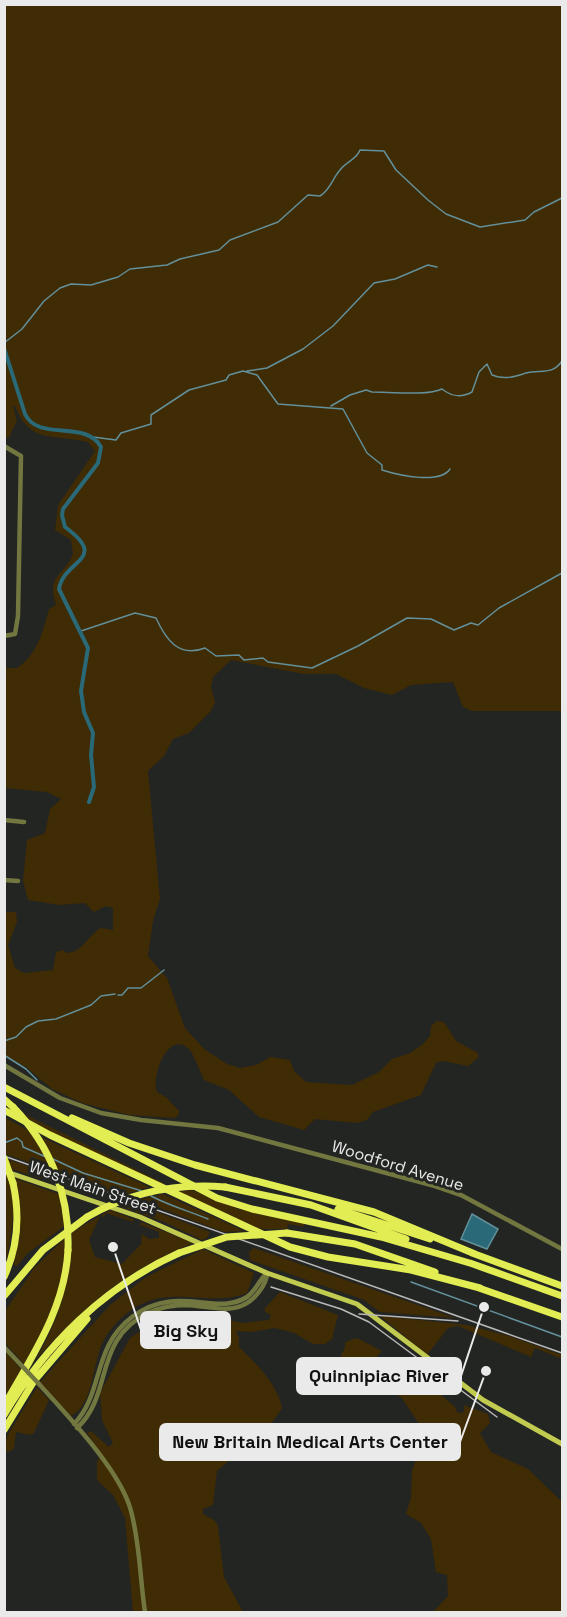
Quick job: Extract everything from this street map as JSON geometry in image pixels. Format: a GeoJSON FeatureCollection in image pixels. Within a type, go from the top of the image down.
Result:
{"type":"FeatureCollection","features":[{"type":"Feature","properties":{"kind":"highway"},"geometry":{"type":"LineString","coordinates":[[7,1089],[154,1152],[215,1172],[358,1207],[475,1254]]}},
{"type":"Feature","properties":{"kind":"highway"},"geometry":{"type":"LineString","coordinates":[[7,1089],[217,1198],[252,1209],[396,1241],[473,1264]]}},
{"type":"Feature","properties":{"kind":"highway"},"geometry":{"type":"LineString","coordinates":[[4,1100],[13,1107],[37,1137],[56,1173],[66,1210],[68,1250],[65,1278],[52,1319],[4,1406]]}},
{"type":"Feature","properties":{"kind":"highway"},"geometry":{"type":"LineString","coordinates":[[4,1110],[50,1135],[290,1247],[328,1257],[411,1270],[480,1288]]}},
{"type":"Feature","properties":{"kind":"highway"},"geometry":{"type":"LineString","coordinates":[[4,1158],[13,1183],[17,1231],[13,1254],[4,1277]]}},
{"type":"Feature","properties":{"kind":"highway"},"geometry":{"type":"LineString","coordinates":[[4,1296],[43,1250],[87,1217],[121,1201],[150,1192],[188,1186],[225,1187],[340,1209],[562,1286]]}},
{"type":"Feature","properties":{"kind":"highway"},"geometry":{"type":"LineString","coordinates":[[279,1197],[342,1215],[562,1296]]}},
{"type":"Feature","properties":{"kind":"highway"},"geometry":{"type":"LineString","coordinates":[[4,1415],[49,1352],[103,1299],[142,1272],[179,1253],[227,1237],[287,1233],[355,1244],[562,1317]]}},
{"type":"Feature","properties":{"kind":"highway"},"geometry":{"type":"LineString","coordinates":[[4,1430],[34,1381],[103,1299]]}},
{"type":"Feature","properties":{"kind":"main road","name":"West Main Street"},"geometry":{"type":"LineString","coordinates":[[4,1171],[171,1229],[267,1273],[357,1304],[483,1400],[562,1444]]}},
{"type":"Feature","properties":{"kind":"street"},"geometry":{"type":"LineString","coordinates":[[4,446],[21,456],[18,616],[15,634],[4,636]]}},
{"type":"Feature","properties":{"kind":"street"},"geometry":{"type":"LineString","coordinates":[[4,820],[24,822]]}},
{"type":"Feature","properties":{"kind":"street"},"geometry":{"type":"LineString","coordinates":[[4,880],[18,881]]}},
{"type":"Feature","properties":{"kind":"street","name":"Woodford Avenue"},"geometry":{"type":"LineString","coordinates":[[4,1065],[60,1098],[94,1111],[128,1119],[218,1128],[441,1188],[562,1249]]}},
{"type":"Feature","properties":{"kind":"street"},"geometry":{"type":"LineString","coordinates":[[76,1426],[86,1409],[106,1346],[130,1318],[144,1309],[169,1300],[235,1302],[252,1293],[267,1273]]}},
{"type":"Feature","properties":{"kind":"street"},"geometry":{"type":"LineString","coordinates":[[4,1347],[76,1426],[100,1456],[128,1502],[145,1612]]}},
{"type":"Feature","properties":{"kind":"shaded area"},"geometry":{"type":"Polygon","coordinates":[[[5,4],[562,5],[562,711],[472,711],[463,707],[453,682],[411,685],[392,695],[364,688],[336,674],[304,674],[231,660],[213,677],[211,687],[215,702],[211,711],[189,733],[173,739],[164,756],[148,771],[160,899],[153,921],[148,956],[167,978],[185,1028],[204,1049],[227,1064],[240,1068],[256,1065],[270,1057],[290,1060],[294,1071],[306,1082],[352,1085],[379,1072],[392,1059],[410,1053],[423,1044],[430,1036],[431,1026],[437,1021],[444,1022],[456,1041],[478,1053],[478,1058],[468,1066],[443,1061],[436,1063],[421,1095],[373,1112],[367,1120],[356,1123],[315,1119],[304,1130],[259,1117],[229,1090],[204,1080],[191,1051],[181,1044],[174,1045],[163,1057],[156,1085],[157,1092],[167,1098],[179,1111],[178,1116],[173,1118],[129,1115],[82,1103],[52,1089],[26,1067],[5,1057],[5,912],[16,912],[17,922],[8,945],[15,968],[24,973],[53,970],[56,952],[63,950],[67,953],[73,952],[101,928],[113,930],[113,908],[106,906],[94,912],[85,903],[59,905],[28,900],[23,881],[27,840],[45,833],[50,809],[61,799],[47,792],[5,788],[5,668],[17,668],[30,656],[38,642],[49,609],[56,605],[53,595],[55,581],[73,554],[71,540],[55,530],[58,505],[95,451],[88,442],[35,432],[27,427],[15,406],[13,406],[17,421],[8,439],[5,435],[5,4]]]}},
{"type":"Feature","properties":{"kind":"shaded area"},"geometry":{"type":"Polygon","coordinates":[[[24,1114],[165,1184],[160,1185],[67,1142],[34,1123],[24,1114]]]}},
{"type":"Feature","properties":{"kind":"shaded area"},"geometry":{"type":"Polygon","coordinates":[[[4,1117],[31,1132],[53,1171],[5,1154],[4,1117]]]}},
{"type":"Feature","properties":{"kind":"shaded area"},"geometry":{"type":"Polygon","coordinates":[[[41,1137],[149,1187],[121,1196],[59,1173],[41,1137]]]}},
{"type":"Feature","properties":{"kind":"shaded area"},"geometry":{"type":"Polygon","coordinates":[[[7,1159],[54,1175],[58,1184],[11,1169],[7,1159]]]}},
{"type":"Feature","properties":{"kind":"shaded area"},"geometry":{"type":"Polygon","coordinates":[[[5,1174],[10,1181],[12,1191],[13,1217],[5,1264],[5,1174]]]}},
{"type":"Feature","properties":{"kind":"shaded area"},"geometry":{"type":"Polygon","coordinates":[[[14,1178],[61,1195],[66,1225],[28,1253],[17,1266],[14,1265],[20,1221],[14,1178]]]}},
{"type":"Feature","properties":{"kind":"shaded area"},"geometry":{"type":"Polygon","coordinates":[[[192,1190],[238,1209],[304,1223],[304,1227],[288,1224],[287,1229],[256,1229],[175,1192],[192,1190]]]}},
{"type":"Feature","properties":{"kind":"shaded area"},"geometry":{"type":"Polygon","coordinates":[[[163,1194],[244,1231],[224,1232],[138,1200],[163,1194]]]}},
{"type":"Feature","properties":{"kind":"shaded area"},"geometry":{"type":"Polygon","coordinates":[[[130,1202],[210,1232],[207,1238],[202,1240],[164,1222],[119,1206],[130,1202]]]}},
{"type":"Feature","properties":{"kind":"shaded area"},"geometry":{"type":"Polygon","coordinates":[[[110,1210],[133,1219],[134,1225],[133,1222],[106,1213],[104,1217],[100,1216],[89,1240],[95,1257],[122,1264],[141,1244],[142,1234],[149,1239],[159,1238],[159,1232],[141,1225],[138,1228],[141,1222],[193,1243],[125,1278],[72,1322],[36,1359],[63,1298],[70,1266],[72,1232],[110,1210]]]}},
{"type":"Feature","properties":{"kind":"shaded area"},"geometry":{"type":"Polygon","coordinates":[[[66,1237],[63,1274],[54,1310],[25,1365],[5,1343],[5,1311],[35,1267],[66,1237]]]}},
{"type":"Feature","properties":{"kind":"shaded area"},"geometry":{"type":"Polygon","coordinates":[[[254,1248],[455,1318],[380,1312],[364,1300],[250,1260],[249,1252],[254,1248]]]}},
{"type":"Feature","properties":{"kind":"shaded area"},"geometry":{"type":"Polygon","coordinates":[[[203,1249],[254,1273],[247,1293],[219,1298],[162,1298],[148,1301],[134,1308],[116,1323],[106,1337],[99,1351],[84,1403],[79,1411],[71,1416],[40,1382],[110,1305],[146,1277],[203,1249]]]}},
{"type":"Feature","properties":{"kind":"shaded area"},"geometry":{"type":"Polygon","coordinates":[[[280,1292],[338,1315],[332,1339],[325,1344],[313,1344],[294,1333],[275,1328],[251,1332],[236,1331],[239,1347],[271,1383],[282,1408],[261,1434],[217,1471],[213,1505],[203,1509],[203,1514],[214,1520],[218,1526],[224,1577],[243,1612],[133,1612],[125,1518],[113,1495],[97,1480],[97,1461],[102,1455],[87,1433],[91,1431],[109,1447],[113,1443],[102,1420],[100,1393],[130,1338],[154,1322],[166,1318],[185,1317],[202,1321],[219,1318],[243,1323],[269,1320],[271,1315],[265,1312],[265,1308],[280,1292]]]}},
{"type":"Feature","properties":{"kind":"shaded area"},"geometry":{"type":"Polygon","coordinates":[[[380,1316],[467,1325],[509,1336],[562,1355],[562,1359],[535,1348],[531,1357],[458,1326],[448,1328],[427,1355],[380,1316]]]}},
{"type":"Feature","properties":{"kind":"shaded area"},"geometry":{"type":"Polygon","coordinates":[[[357,1338],[382,1351],[377,1356],[382,1364],[404,1373],[406,1370],[400,1367],[401,1364],[409,1367],[455,1407],[458,1413],[464,1412],[464,1405],[488,1414],[490,1423],[480,1433],[491,1452],[528,1469],[562,1502],[562,1612],[433,1612],[448,1596],[447,1575],[436,1572],[431,1539],[421,1523],[406,1514],[411,1497],[412,1470],[422,1444],[422,1428],[401,1397],[344,1371],[341,1355],[345,1342],[357,1338]]]}},
{"type":"Feature","properties":{"kind":"shaded area"},"geometry":{"type":"Polygon","coordinates":[[[5,1351],[22,1370],[5,1401],[5,1351]]]}},
{"type":"Feature","properties":{"kind":"shaded area"},"geometry":{"type":"Polygon","coordinates":[[[37,1387],[49,1400],[34,1433],[30,1435],[16,1432],[14,1449],[8,1452],[4,1449],[7,1436],[37,1387]]]}},
{"type":"Feature","properties":{"kind":"water"},"geometry":{"type":"Polygon","coordinates":[[[472,1214],[498,1229],[487,1249],[461,1239],[472,1214]]]}},
{"type":"Feature","properties":{"kind":"waterway"},"geometry":{"type":"LineString","coordinates":[[4,343],[22,329],[44,301],[60,288],[71,284],[91,285],[118,277],[130,269],[167,265],[180,259],[219,250],[230,240],[278,222],[308,195],[320,196],[324,193],[340,170],[360,150],[384,151],[396,170],[428,200],[446,214],[480,227],[525,220],[534,212],[562,198]]}},
{"type":"Feature","properties":{"kind":"waterway"},"geometry":{"type":"LineString","coordinates":[[247,371],[267,368],[303,349],[333,326],[374,283],[395,279],[428,265],[437,267]]}},
{"type":"Feature","properties":{"kind":"waterway"},"geometry":{"type":"LineString","coordinates":[[4,348],[25,414],[31,422],[40,427],[85,434],[101,447],[98,463],[63,509],[65,527],[84,546],[84,553],[68,571],[59,589],[88,648],[81,691],[84,712],[93,733],[91,755],[94,787],[89,802]]}},
{"type":"Feature","properties":{"kind":"waterway"},"geometry":{"type":"LineString","coordinates":[[331,406],[350,395],[366,390],[418,393],[442,389],[449,394],[460,396],[472,392],[479,372],[487,364],[492,375],[505,378],[554,369],[562,361]]}},
{"type":"Feature","properties":{"kind":"waterway"},"geometry":{"type":"LineString","coordinates":[[93,437],[116,440],[121,433],[151,424],[151,415],[189,390],[226,380],[229,375],[243,371],[257,375],[278,404],[343,409],[367,453],[382,465],[382,470],[409,476],[429,477],[445,474],[450,469]]}},
{"type":"Feature","properties":{"kind":"waterway"},"geometry":{"type":"LineString","coordinates":[[81,631],[135,613],[156,618],[169,640],[181,649],[188,651],[205,648],[216,656],[239,655],[244,660],[263,658],[268,662],[312,668],[358,646],[407,618],[431,619],[454,630],[471,623],[478,625],[499,608],[562,573]]}},
{"type":"Feature","properties":{"kind":"waterway"},"geometry":{"type":"LineString","coordinates":[[118,995],[122,995],[128,988],[141,988],[164,970]]}},
{"type":"Feature","properties":{"kind":"waterway"},"geometry":{"type":"LineString","coordinates":[[4,1041],[16,1037],[26,1027],[38,1021],[56,1019],[91,1005],[101,996],[115,994]]}},
{"type":"Feature","properties":{"kind":"waterway"},"geometry":{"type":"LineString","coordinates":[[4,1055],[26,1069],[37,1080]]}},
{"type":"Feature","properties":{"kind":"waterway"},"geometry":{"type":"LineString","coordinates":[[4,1143],[17,1138],[22,1142],[23,1147],[46,1157]]}},
{"type":"Feature","properties":{"kind":"waterway"},"geometry":{"type":"LineString","coordinates":[[53,1159],[83,1173],[142,1191]]}},
{"type":"Feature","properties":{"kind":"waterway"},"geometry":{"type":"LineString","coordinates":[[151,1196],[208,1219]]}},
{"type":"Feature","properties":{"kind":"waterway"},"geometry":{"type":"LineString","coordinates":[[411,1282],[562,1337]]}},
{"type":"Feature","properties":{"kind":"railway"},"geometry":{"type":"LineString","coordinates":[[4,1156],[562,1353]]}},
{"type":"Feature","properties":{"kind":"railway"},"geometry":{"type":"LineString","coordinates":[[271,1287],[341,1309],[369,1322],[497,1417]]}},
{"type":"Feature","properties":{"kind":"railway"},"geometry":{"type":"LineString","coordinates":[[359,1314],[458,1321]]}},
{"type":"Feature","properties":{"kind":"place","name":"Big Sky"},"geometry":{"type":"Point","coordinates":[113,1247]}},
{"type":"Feature","properties":{"kind":"place","name":"Quinnipiac River"},"geometry":{"type":"Point","coordinates":[484,1307]}},
{"type":"Feature","properties":{"kind":"place","name":"New Britain Medical Arts Center"},"geometry":{"type":"Point","coordinates":[486,1371]}}]}
